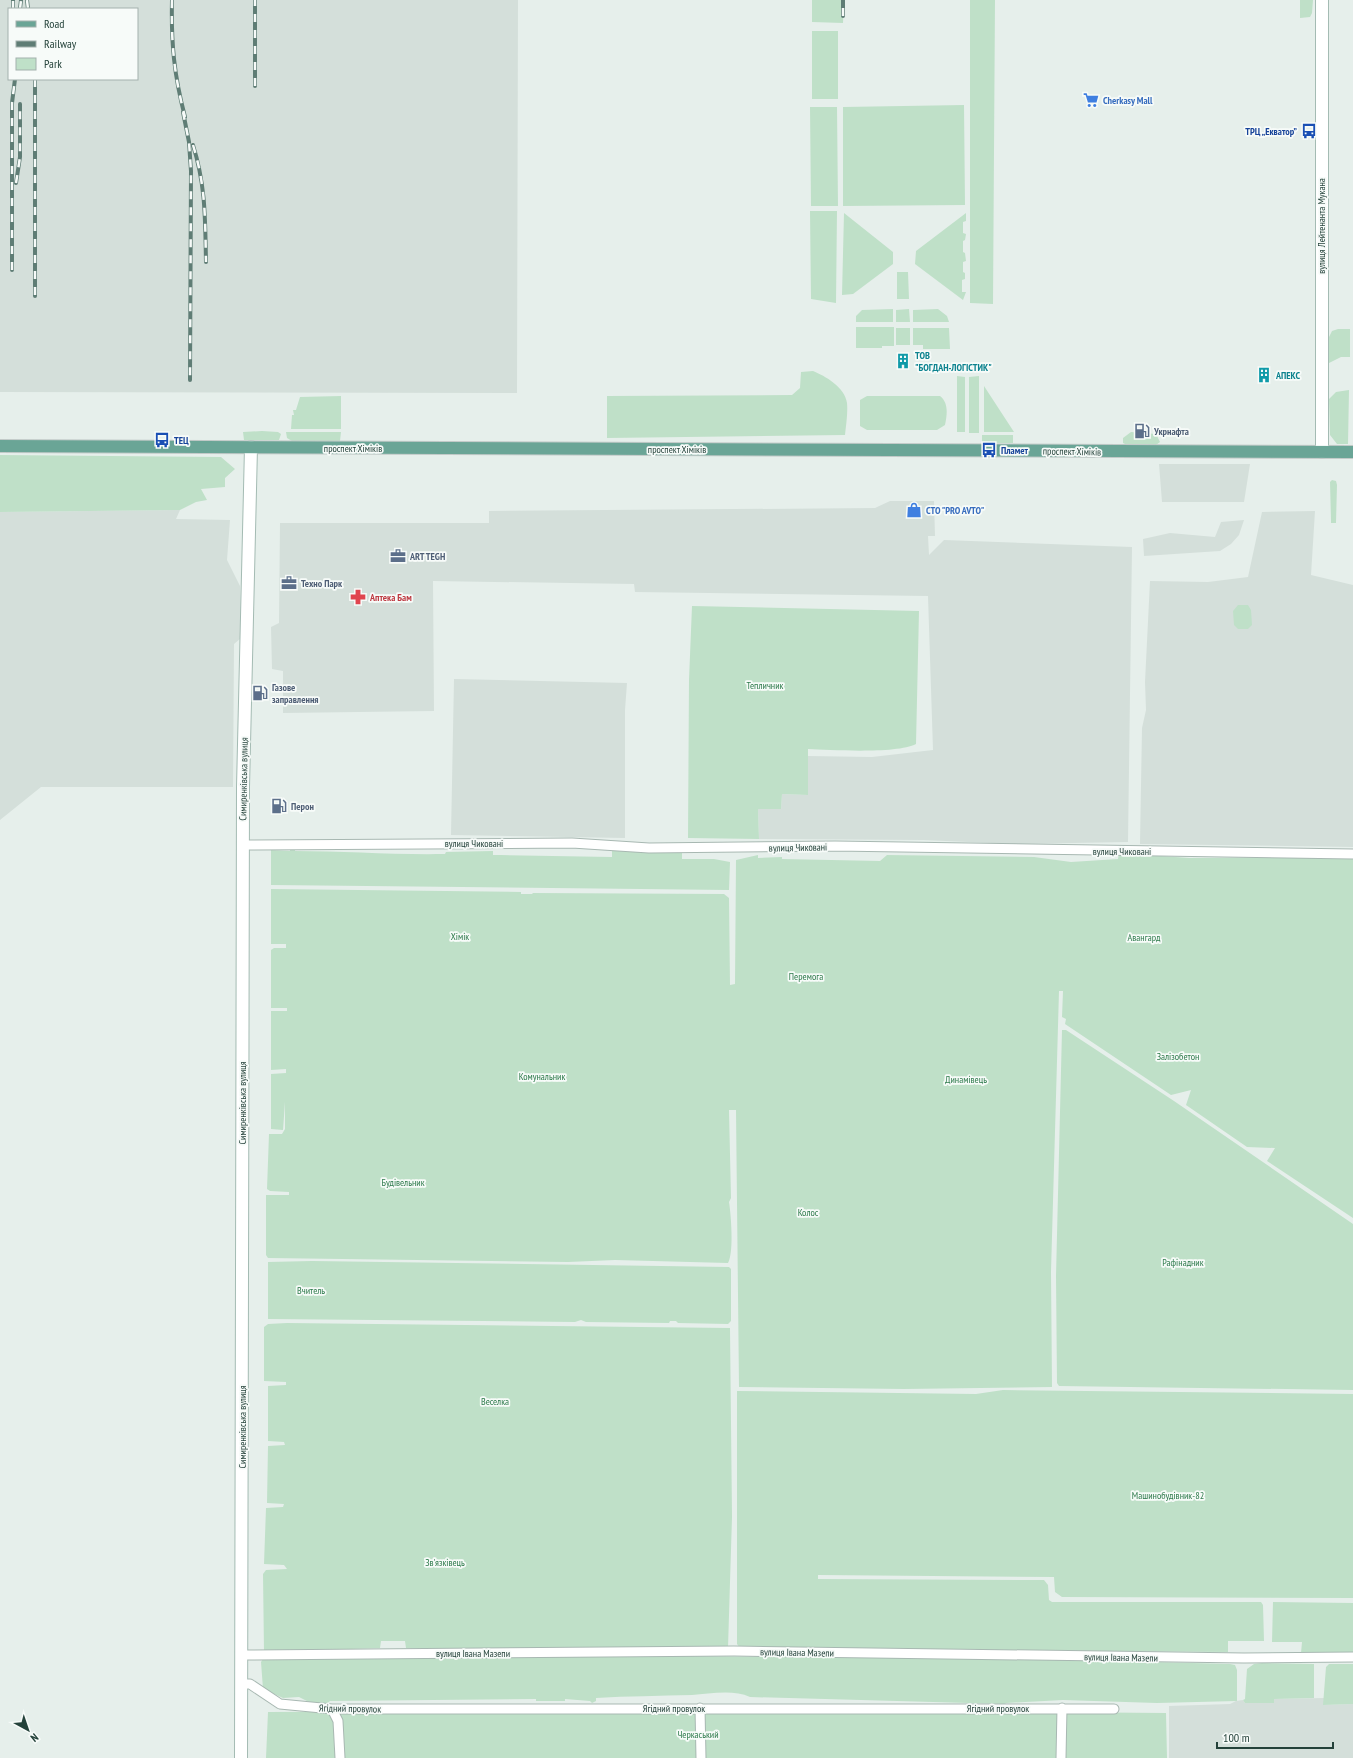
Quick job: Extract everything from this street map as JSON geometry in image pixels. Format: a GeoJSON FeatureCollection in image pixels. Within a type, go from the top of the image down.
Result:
{"type":"FeatureCollection","features":[{"type":"Feature","properties":{"kind":"main road","name":"вулиця Лейтенанта Мукана"},"geometry":{"type":"LineString","coordinates":[[1322,0],[1322,452]]}},
{"type":"Feature","properties":{"kind":"main road","name":"проспект Хіміків"},"geometry":{"type":"LineString","coordinates":[[0,446],[1353,452]]}},
{"type":"Feature","properties":{"kind":"main road","name":"Симиренківська вулиця"},"geometry":{"type":"LineString","coordinates":[[241,1758],[243,845],[251,447]]}},
{"type":"Feature","properties":{"kind":"street","name":"вулиця Чиковані"},"geometry":{"type":"LineString","coordinates":[[243,845],[572,843],[649,848],[835,846],[1353,854]]}},
{"type":"Feature","properties":{"kind":"street","name":"вулиця Івана Мазепи"},"geometry":{"type":"LineString","coordinates":[[242,1655],[734,1651],[1244,1658],[1353,1657]]}},
{"type":"Feature","properties":{"kind":"street","name":"Ягідний провулок"},"geometry":{"type":"LineString","coordinates":[[241,1684],[250,1684],[280,1704],[332,1709],[1114,1708]]}},
{"type":"Feature","properties":{"kind":"street"},"geometry":{"type":"LineString","coordinates":[[700,1708],[701,1758]]}},
{"type":"Feature","properties":{"kind":"street"},"geometry":{"type":"LineString","coordinates":[[1062,1708],[1062,1758]]}},
{"type":"Feature","properties":{"kind":"street"},"geometry":{"type":"LineString","coordinates":[[332,1709],[338,1721],[340,1758]]}},
{"type":"Feature","properties":{"kind":"shaded area"},"geometry":{"type":"Polygon","coordinates":[[[0,0],[518,0],[517,393],[0,392],[0,0]]]}},
{"type":"Feature","properties":{"kind":"shaded area"},"geometry":{"type":"Polygon","coordinates":[[[1159,464],[1250,464],[1244,502],[1162,502],[1159,464]]]}},
{"type":"Feature","properties":{"kind":"shaded area"},"geometry":{"type":"Polygon","coordinates":[[[890,501],[934,501],[935,536],[928,536],[929,555],[944,540],[1132,547],[1128,842],[1014,844],[923,840],[759,839],[758,809],[781,809],[782,794],[808,795],[808,756],[872,757],[933,750],[928,596],[635,592],[634,584],[433,581],[434,711],[283,713],[283,671],[272,669],[271,627],[279,623],[280,523],[489,523],[489,511],[875,508],[890,501]]]}},
{"type":"Feature","properties":{"kind":"shaded area"},"geometry":{"type":"Polygon","coordinates":[[[180,510],[176,519],[230,520],[227,560],[240,586],[241,638],[234,644],[233,787],[41,787],[0,820],[0,512],[180,510]]]}},
{"type":"Feature","properties":{"kind":"shaded area"},"geometry":{"type":"Polygon","coordinates":[[[1315,511],[1311,575],[1353,585],[1353,847],[1140,844],[1142,728],[1146,710],[1145,682],[1150,581],[1208,582],[1248,577],[1262,512],[1315,511]]]}},
{"type":"Feature","properties":{"kind":"shaded area"},"geometry":{"type":"Polygon","coordinates":[[[1244,520],[1239,535],[1231,544],[1220,551],[1144,556],[1143,539],[1170,533],[1215,537],[1221,522],[1244,520]]]}},
{"type":"Feature","properties":{"kind":"shaded area"},"geometry":{"type":"Polygon","coordinates":[[[454,679],[627,683],[625,710],[625,838],[451,835],[454,679]]]}},
{"type":"Feature","properties":{"kind":"shaded area"},"geometry":{"type":"Polygon","coordinates":[[[1324,1698],[1324,1705],[1353,1704],[1353,1758],[1169,1758],[1169,1706],[1230,1704],[1243,1700],[1245,1703],[1274,1703],[1274,1699],[1324,1698]]]}},
{"type":"Feature","properties":{"kind":"green space"},"geometry":{"type":"Polygon","coordinates":[[[812,0],[844,0],[843,23],[812,22],[812,0]]]}},
{"type":"Feature","properties":{"kind":"green space"},"geometry":{"type":"Polygon","coordinates":[[[970,0],[995,0],[993,304],[970,303],[970,0]]]}},
{"type":"Feature","properties":{"kind":"green space"},"geometry":{"type":"Polygon","coordinates":[[[1300,0],[1313,0],[1312,13],[1310,17],[1300,18],[1300,0]]]}},
{"type":"Feature","properties":{"kind":"green space"},"geometry":{"type":"Polygon","coordinates":[[[812,31],[838,31],[838,99],[812,99],[812,31]]]}},
{"type":"Feature","properties":{"kind":"green space"},"geometry":{"type":"Polygon","coordinates":[[[964,105],[965,205],[843,206],[843,107],[964,105]]]}},
{"type":"Feature","properties":{"kind":"green space"},"geometry":{"type":"Polygon","coordinates":[[[810,107],[837,107],[838,206],[811,206],[810,107]]]}},
{"type":"Feature","properties":{"kind":"green space"},"geometry":{"type":"Polygon","coordinates":[[[810,211],[837,211],[836,303],[811,299],[810,211]]]}},
{"type":"Feature","properties":{"kind":"green space"},"geometry":{"type":"Polygon","coordinates":[[[844,213],[893,252],[893,264],[853,294],[842,295],[844,213]]]}},
{"type":"Feature","properties":{"kind":"green space"},"geometry":{"type":"Polygon","coordinates":[[[966,213],[966,221],[963,222],[963,233],[966,234],[965,240],[963,241],[963,252],[965,253],[966,261],[963,262],[965,279],[962,280],[962,292],[966,292],[963,300],[915,264],[916,251],[966,213]]]}},
{"type":"Feature","properties":{"kind":"green space"},"geometry":{"type":"Polygon","coordinates":[[[897,272],[908,272],[909,299],[897,299],[897,272]]]}},
{"type":"Feature","properties":{"kind":"green space"},"geometry":{"type":"Polygon","coordinates":[[[893,309],[893,322],[856,322],[856,316],[862,310],[893,309]]]}},
{"type":"Feature","properties":{"kind":"green space"},"geometry":{"type":"Polygon","coordinates":[[[909,309],[910,322],[896,322],[896,310],[909,309]]]}},
{"type":"Feature","properties":{"kind":"green space"},"geometry":{"type":"Polygon","coordinates":[[[938,309],[947,316],[949,322],[913,322],[913,310],[938,309]]]}},
{"type":"Feature","properties":{"kind":"green space"},"geometry":{"type":"Polygon","coordinates":[[[856,327],[894,327],[894,346],[882,346],[882,348],[856,348],[856,327]]]}},
{"type":"Feature","properties":{"kind":"green space"},"geometry":{"type":"Polygon","coordinates":[[[896,328],[910,328],[910,345],[896,345],[896,328]]]}},
{"type":"Feature","properties":{"kind":"green space"},"geometry":{"type":"Polygon","coordinates":[[[913,328],[949,328],[950,349],[923,349],[923,345],[913,345],[913,328]]]}},
{"type":"Feature","properties":{"kind":"green space"},"geometry":{"type":"Polygon","coordinates":[[[1338,329],[1350,329],[1350,357],[1341,357],[1329,363],[1329,337],[1332,331],[1338,329]]]}},
{"type":"Feature","properties":{"kind":"green space"},"geometry":{"type":"Polygon","coordinates":[[[813,371],[834,383],[843,392],[847,403],[845,435],[607,438],[607,396],[792,395],[800,388],[801,372],[813,371]]]}},
{"type":"Feature","properties":{"kind":"green space"},"geometry":{"type":"Polygon","coordinates":[[[957,376],[965,377],[965,432],[957,432],[957,376]]]}},
{"type":"Feature","properties":{"kind":"green space"},"geometry":{"type":"Polygon","coordinates":[[[979,376],[979,433],[969,433],[969,377],[979,376]]]}},
{"type":"Feature","properties":{"kind":"green space"},"geometry":{"type":"Polygon","coordinates":[[[984,386],[1014,432],[984,432],[984,386]]]}},
{"type":"Feature","properties":{"kind":"green space"},"geometry":{"type":"Polygon","coordinates":[[[1349,390],[1348,444],[1337,444],[1330,435],[1329,399],[1336,392],[1349,390]]]}},
{"type":"Feature","properties":{"kind":"green space"},"geometry":{"type":"Polygon","coordinates":[[[341,396],[341,429],[291,429],[292,415],[294,415],[293,410],[296,410],[300,397],[341,396]]]}},
{"type":"Feature","properties":{"kind":"green space"},"geometry":{"type":"Polygon","coordinates":[[[867,396],[940,396],[945,402],[946,406],[947,413],[945,425],[937,430],[867,430],[860,426],[860,400],[867,396]]]}},
{"type":"Feature","properties":{"kind":"green space"},"geometry":{"type":"Polygon","coordinates":[[[243,432],[278,432],[281,434],[279,440],[244,440],[243,432]]]}},
{"type":"Feature","properties":{"kind":"green space"},"geometry":{"type":"Polygon","coordinates":[[[286,432],[341,432],[340,441],[292,441],[287,438],[286,432]]]}},
{"type":"Feature","properties":{"kind":"green space"},"geometry":{"type":"Polygon","coordinates":[[[1131,432],[1156,434],[1160,442],[1156,445],[1123,443],[1123,438],[1131,432]]]}},
{"type":"Feature","properties":{"kind":"green space"},"geometry":{"type":"Polygon","coordinates":[[[982,435],[1013,435],[1013,443],[982,443],[982,435]]]}},
{"type":"Feature","properties":{"kind":"green space"},"geometry":{"type":"Polygon","coordinates":[[[0,455],[221,457],[235,469],[225,478],[225,487],[201,489],[207,500],[196,502],[180,510],[0,512],[0,455]]]}},
{"type":"Feature","properties":{"kind":"green space"},"geometry":{"type":"Polygon","coordinates":[[[1332,480],[1336,481],[1337,485],[1336,523],[1331,523],[1330,482],[1332,480]]]}},
{"type":"Feature","properties":{"kind":"green space"},"geometry":{"type":"Polygon","coordinates":[[[1238,605],[1248,605],[1251,610],[1252,625],[1248,629],[1238,629],[1234,625],[1233,611],[1238,605]]]}},
{"type":"Feature","properties":{"kind":"green space","name":"Тепличник"},"geometry":{"type":"Polygon","coordinates":[[[692,606],[919,611],[916,744],[907,747],[880,750],[808,749],[808,795],[782,794],[781,809],[758,809],[759,839],[688,838],[689,680],[692,606]]]}},
{"type":"Feature","properties":{"kind":"green space"},"geometry":{"type":"Polygon","coordinates":[[[290,848],[295,848],[295,851],[445,854],[446,852],[493,851],[493,855],[612,857],[612,851],[682,852],[682,859],[714,859],[730,862],[729,890],[271,885],[271,850],[290,851],[290,848]]]}},
{"type":"Feature","properties":{"kind":"green space"},"geometry":{"type":"Polygon","coordinates":[[[1119,853],[1189,858],[1353,857],[1353,1218],[1267,1161],[1275,1148],[1247,1147],[1186,1105],[1191,1090],[1171,1095],[1065,1024],[1066,1019],[1062,1017],[1063,991],[1059,991],[1051,1272],[1052,1387],[904,1389],[739,1387],[736,1110],[729,1110],[731,1198],[729,1202],[731,1251],[728,1263],[615,1260],[568,1262],[268,1258],[266,1255],[266,1195],[289,1195],[289,1192],[270,1191],[267,1189],[269,1134],[282,1134],[285,1129],[285,1102],[283,1130],[271,1129],[271,1074],[286,1073],[286,1069],[271,1070],[271,1011],[287,1011],[287,1008],[271,1008],[271,950],[274,948],[286,948],[286,944],[271,944],[271,889],[521,892],[521,894],[724,894],[729,898],[730,985],[735,984],[736,860],[758,855],[758,858],[782,857],[782,859],[880,861],[887,855],[1034,857],[1071,862],[1118,859],[1119,853]]]}},
{"type":"Feature","properties":{"kind":"green space","name":"Рафінадник"},"geometry":{"type":"Polygon","coordinates":[[[1062,1030],[1066,1030],[1174,1101],[1353,1224],[1353,1390],[1059,1386],[1057,1383],[1056,1276],[1062,1030]]]}},
{"type":"Feature","properties":{"kind":"green space","name":"Вчитель"},"geometry":{"type":"Polygon","coordinates":[[[312,1261],[729,1267],[731,1269],[731,1321],[728,1324],[678,1323],[676,1321],[670,1321],[669,1323],[586,1322],[581,1320],[575,1322],[268,1319],[268,1262],[312,1261]]]}},
{"type":"Feature","properties":{"kind":"green space"},"geometry":{"type":"Polygon","coordinates":[[[268,1324],[730,1328],[732,1517],[728,1648],[451,1649],[406,1648],[405,1641],[381,1641],[380,1648],[264,1652],[263,1574],[266,1570],[287,1569],[284,1565],[264,1564],[266,1508],[283,1507],[284,1504],[267,1503],[268,1446],[285,1445],[284,1442],[268,1441],[268,1386],[286,1385],[286,1382],[264,1381],[264,1327],[268,1324]]]}},
{"type":"Feature","properties":{"kind":"green space","name":"Машинобудівник-82"},"geometry":{"type":"Polygon","coordinates":[[[1003,1390],[1353,1394],[1353,1598],[1062,1597],[1055,1592],[1054,1577],[818,1575],[818,1579],[1044,1580],[1048,1585],[1049,1600],[1052,1602],[1261,1602],[1263,1605],[1264,1641],[1228,1641],[1228,1652],[740,1648],[737,1644],[737,1391],[976,1394],[1003,1390]]]}},
{"type":"Feature","properties":{"kind":"green space"},"geometry":{"type":"Polygon","coordinates":[[[1273,1602],[1353,1603],[1353,1652],[1301,1653],[1302,1642],[1272,1642],[1273,1602]]]}},
{"type":"Feature","properties":{"kind":"green space"},"geometry":{"type":"Polygon","coordinates":[[[681,1656],[1042,1659],[1095,1660],[1095,1662],[1116,1661],[1230,1664],[1235,1665],[1237,1670],[1237,1701],[1157,1703],[1063,1700],[1005,1704],[750,1697],[736,1693],[713,1693],[596,1698],[596,1701],[592,1703],[590,1701],[565,1699],[565,1701],[536,1701],[536,1699],[330,1701],[326,1704],[310,1704],[299,1697],[283,1698],[263,1689],[261,1662],[263,1659],[681,1656]]]}},
{"type":"Feature","properties":{"kind":"green space"},"geometry":{"type":"Polygon","coordinates":[[[1254,1664],[1314,1664],[1314,1698],[1274,1699],[1274,1703],[1245,1703],[1243,1700],[1245,1699],[1247,1669],[1254,1664]]]}},
{"type":"Feature","properties":{"kind":"green space"},"geometry":{"type":"Polygon","coordinates":[[[1329,1664],[1353,1664],[1353,1704],[1323,1705],[1326,1667],[1329,1664]]]}},
{"type":"Feature","properties":{"kind":"green space","name":"Черкаський"},"geometry":{"type":"Polygon","coordinates":[[[797,1710],[1166,1713],[1167,1758],[266,1758],[268,1712],[797,1710]]]}},
{"type":"Feature","properties":{"kind":"railway"},"geometry":{"type":"LineString","coordinates":[[13,0],[13,8]]}},
{"type":"Feature","properties":{"kind":"railway"},"geometry":{"type":"LineString","coordinates":[[20,8],[21,0]]}},
{"type":"Feature","properties":{"kind":"railway"},"geometry":{"type":"LineString","coordinates":[[27,0],[28,8]]}},
{"type":"Feature","properties":{"kind":"railway"},"geometry":{"type":"LineString","coordinates":[[172,0],[174,59],[178,87],[185,117]]}},
{"type":"Feature","properties":{"kind":"railway"},"geometry":{"type":"LineString","coordinates":[[255,0],[255,86]]}},
{"type":"Feature","properties":{"kind":"railway"},"geometry":{"type":"LineString","coordinates":[[843,0],[843,16]]}},
{"type":"Feature","properties":{"kind":"railway"},"geometry":{"type":"LineString","coordinates":[[12,270],[12,103],[15,80]]}},
{"type":"Feature","properties":{"kind":"railway"},"geometry":{"type":"LineString","coordinates":[[35,80],[35,296]]}},
{"type":"Feature","properties":{"kind":"railway"},"geometry":{"type":"LineString","coordinates":[[16,183],[20,157],[20,104]]}},
{"type":"Feature","properties":{"kind":"railway"},"geometry":{"type":"LineString","coordinates":[[183,112],[189,142],[191,171],[190,380]]}},
{"type":"Feature","properties":{"kind":"railway"},"geometry":{"type":"LineString","coordinates":[[193,145],[203,189],[206,262]]}},
{"type":"Feature","properties":{"kind":"place","name":"Cherkasy Mall"},"geometry":{"type":"Point","coordinates":[1091,100]}},
{"type":"Feature","properties":{"kind":"place","name":"ТРЦ „Екватор”"},"geometry":{"type":"Point","coordinates":[1309,131]}},
{"type":"Feature","properties":{"kind":"place","name":"ТОВ \"БОГДАН-ЛОГІСТИК\""},"geometry":{"type":"Point","coordinates":[903,361]}},
{"type":"Feature","properties":{"kind":"place","name":"АПЕКС"},"geometry":{"type":"Point","coordinates":[1264,375]}},
{"type":"Feature","properties":{"kind":"place","name":"Укрнафта"},"geometry":{"type":"Point","coordinates":[1142,431]}},
{"type":"Feature","properties":{"kind":"place","name":"ТЕЦ"},"geometry":{"type":"Point","coordinates":[162,440]}},
{"type":"Feature","properties":{"kind":"place","name":"Пламет"},"geometry":{"type":"Point","coordinates":[989,450]}},
{"type":"Feature","properties":{"kind":"place","name":"СТО \"PRO AVTO\""},"geometry":{"type":"Point","coordinates":[914,510]}},
{"type":"Feature","properties":{"kind":"place","name":"ART TEGH"},"geometry":{"type":"Point","coordinates":[398,556]}},
{"type":"Feature","properties":{"kind":"place","name":"Техно Парк"},"geometry":{"type":"Point","coordinates":[289,583]}},
{"type":"Feature","properties":{"kind":"place","name":"Аптека Бам"},"geometry":{"type":"Point","coordinates":[358,597]}},
{"type":"Feature","properties":{"kind":"place","name":"Газове заправлення"},"geometry":{"type":"Point","coordinates":[260,693]}},
{"type":"Feature","properties":{"kind":"place","name":"Перон"},"geometry":{"type":"Point","coordinates":[279,806]}},
{"type":"Feature","properties":{"kind":"park label","name":"Хімік"},"geometry":{"type":"Point","coordinates":[460,936]}},
{"type":"Feature","properties":{"kind":"park label","name":"Авангард"},"geometry":{"type":"Point","coordinates":[1144,937]}},
{"type":"Feature","properties":{"kind":"park label","name":"Перемога"},"geometry":{"type":"Point","coordinates":[806,976]}},
{"type":"Feature","properties":{"kind":"park label","name":"Залізобетон"},"geometry":{"type":"Point","coordinates":[1178,1056]}},
{"type":"Feature","properties":{"kind":"park label","name":"Комунальник"},"geometry":{"type":"Point","coordinates":[542,1076]}},
{"type":"Feature","properties":{"kind":"park label","name":"Динамівець"},"geometry":{"type":"Point","coordinates":[966,1079]}},
{"type":"Feature","properties":{"kind":"park label","name":"Будівельник"},"geometry":{"type":"Point","coordinates":[403,1182]}},
{"type":"Feature","properties":{"kind":"park label","name":"Колос"},"geometry":{"type":"Point","coordinates":[808,1212]}},
{"type":"Feature","properties":{"kind":"park label","name":"Веселка"},"geometry":{"type":"Point","coordinates":[495,1401]}},
{"type":"Feature","properties":{"kind":"park label","name":"Зв'язківець"},"geometry":{"type":"Point","coordinates":[445,1562]}}]}
